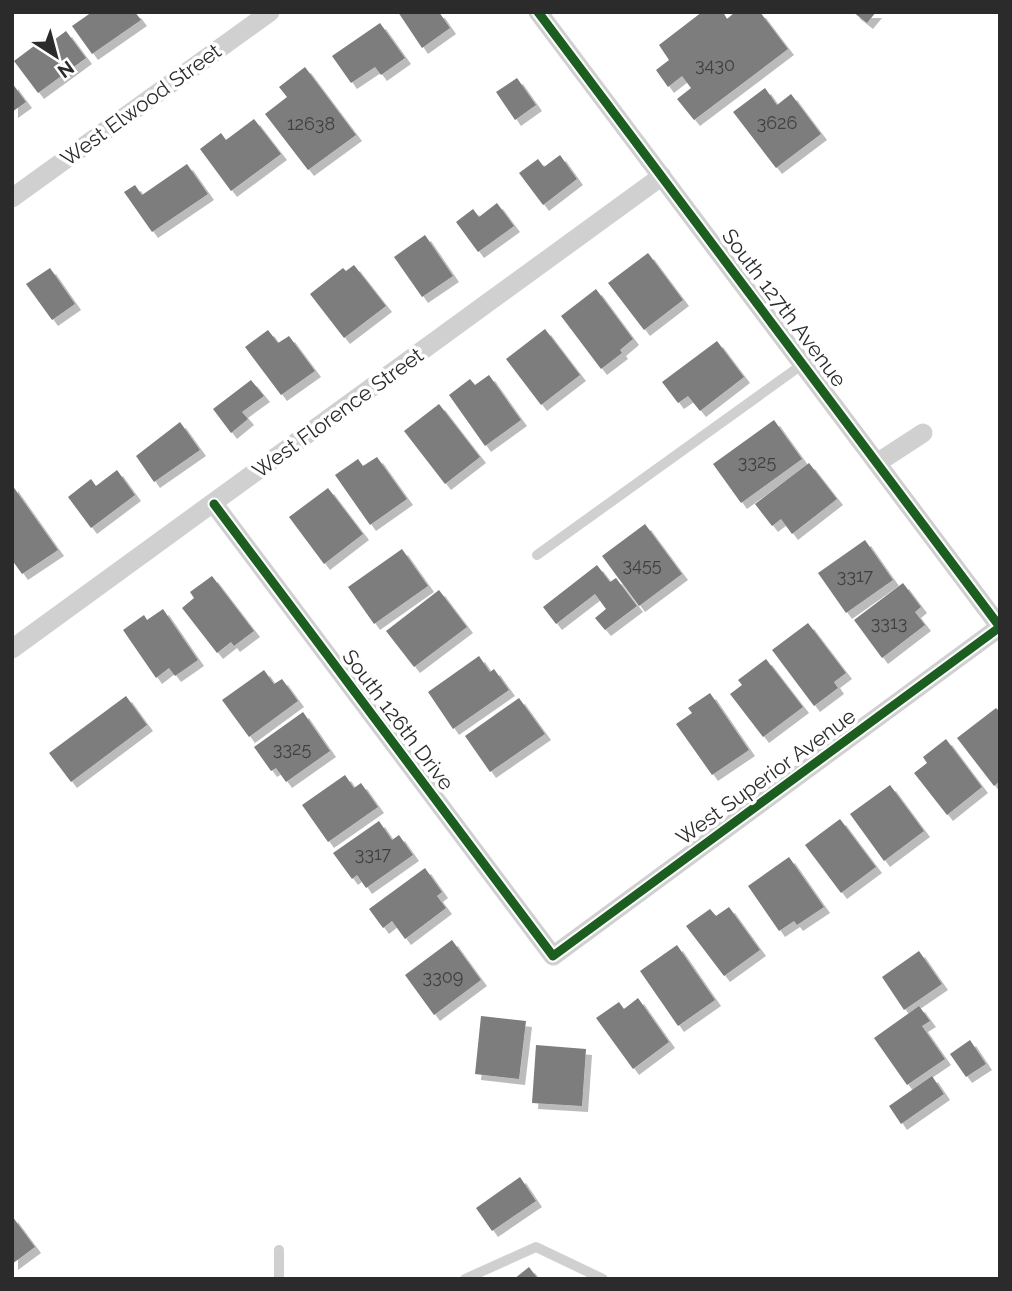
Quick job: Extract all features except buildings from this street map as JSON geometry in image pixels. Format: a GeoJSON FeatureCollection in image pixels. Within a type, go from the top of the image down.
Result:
{"type":"FeatureCollection","features":[{"type":"Feature","properties":{"kind":"street","name":"West Elwood Street"},"geometry":{"type":"LineString","coordinates":[[12,198],[270,12]]}},
{"type":"Feature","properties":{"kind":"street","name":"South 127th Avenue"},"geometry":{"type":"LineString","coordinates":[[538,12],[1000,627]]}},
{"type":"Feature","properties":{"kind":"street","name":"West Florence Street"},"geometry":{"type":"LineString","coordinates":[[12,649],[662,176]]}},
{"type":"Feature","properties":{"kind":"street"},"geometry":{"type":"LineString","coordinates":[[877,463],[923,433]]}},
{"type":"Feature","properties":{"kind":"street","name":"South 126th Drive"},"geometry":{"type":"LineString","coordinates":[[214,504],[553,956]]}},
{"type":"Feature","properties":{"kind":"street","name":"West Superior Avenue"},"geometry":{"type":"LineString","coordinates":[[553,956],[1000,627]]}},
{"type":"Feature","properties":{"kind":"lane"},"geometry":{"type":"LineString","coordinates":[[537,555],[804,363]]}},
{"type":"Feature","properties":{"kind":"lane"},"geometry":{"type":"LineString","coordinates":[[465,1279],[536,1247],[603,1279]]}},
{"type":"Feature","properties":{"kind":"lane"},"geometry":{"type":"LineString","coordinates":[[279,1250],[279,1279]]}},
{"type":"Feature","properties":{"kind":"cycle path"},"geometry":{"type":"LineString","coordinates":[[214,504],[553,956],[1000,627],[538,12]]}}]}
